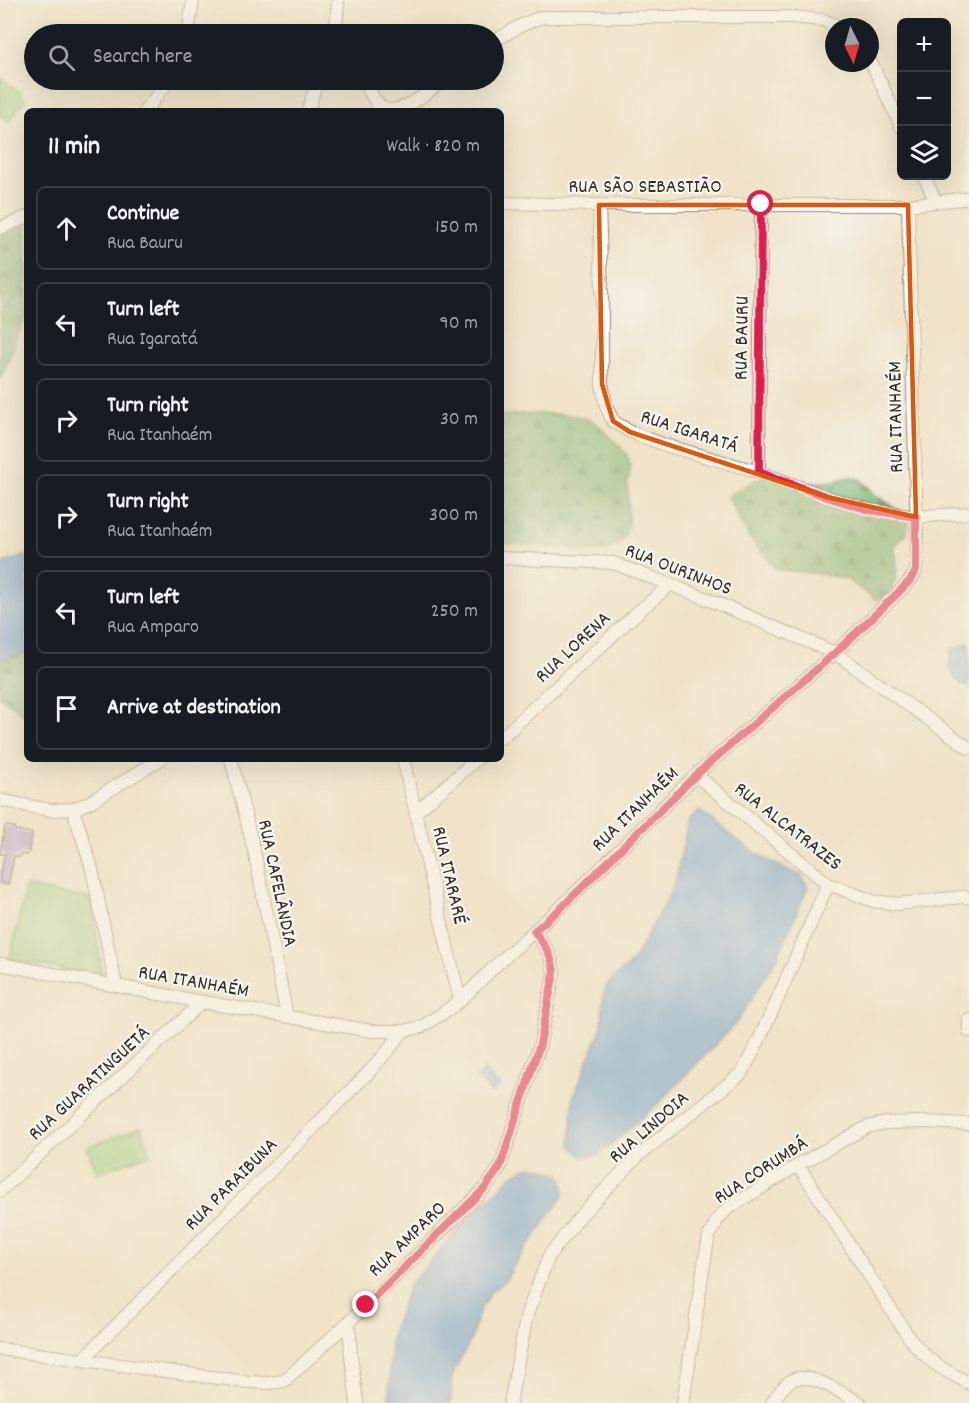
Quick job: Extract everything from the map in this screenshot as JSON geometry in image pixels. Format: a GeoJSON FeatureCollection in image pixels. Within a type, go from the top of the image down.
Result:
{"type":"FeatureCollection","features":[{"type":"Feature","properties":{"kind":"street"},"geometry":{"type":"LineString","coordinates":[[189,24],[193,0]]}},
{"type":"Feature","properties":{"kind":"street"},"geometry":{"type":"LineString","coordinates":[[336,24],[338,0]]}},
{"type":"Feature","properties":{"kind":"street"},"geometry":{"type":"LineString","coordinates":[[504,35],[529,21],[543,17],[792,17],[825,21]]}},
{"type":"Feature","properties":{"kind":"street"},"geometry":{"type":"LineString","coordinates":[[876,72],[901,126]]}},
{"type":"Feature","properties":{"kind":"street"},"geometry":{"type":"LineString","coordinates":[[147,108],[161,90]]}},
{"type":"Feature","properties":{"kind":"street"},"geometry":{"type":"LineString","coordinates":[[309,108],[314,90]]}},
{"type":"Feature","properties":{"kind":"street"},"geometry":{"type":"LineString","coordinates":[[370,90],[379,105],[384,108]]}},
{"type":"Feature","properties":{"kind":"street"},"geometry":{"type":"LineString","coordinates":[[401,108],[429,90]]}},
{"type":"Feature","properties":{"kind":"street"},"geometry":{"type":"LineString","coordinates":[[926,180],[936,202]]}},
{"type":"Feature","properties":{"kind":"street","name":"RUA SÃO SEBASTIÃO"},"geometry":{"type":"LineString","coordinates":[[504,203],[908,205],[969,198]]}},
{"type":"Feature","properties":{"kind":"street","name":"RUA BAURU"},"geometry":{"type":"LineString","coordinates":[[759,472],[761,204]]}},
{"type":"Feature","properties":{"kind":"street","name":"RUA IGARATÁ"},"geometry":{"type":"LineString","coordinates":[[599,205],[602,384],[606,406],[613,422],[630,432],[664,444],[759,472],[869,510],[916,517],[969,513]]}},
{"type":"Feature","properties":{"kind":"street","name":"RUA ITANHAÉM"},"geometry":{"type":"LineString","coordinates":[[3,968],[372,1031],[403,1031],[421,1027],[460,1001],[495,966],[560,909],[696,775],[835,653],[913,577],[916,570],[916,517],[908,205]]}},
{"type":"Feature","properties":{"kind":"street"},"geometry":{"type":"LineString","coordinates":[[2,225],[24,218]]}},
{"type":"Feature","properties":{"kind":"street","name":"RUA OURINHOS"},"geometry":{"type":"LineString","coordinates":[[504,558],[613,563],[705,597],[835,653],[969,748]]}},
{"type":"Feature","properties":{"kind":"street","name":"RUA LORENA"},"geometry":{"type":"LineString","coordinates":[[504,735],[670,585]]}},
{"type":"Feature","properties":{"kind":"street"},"geometry":{"type":"LineString","coordinates":[[0,800],[52,810],[73,809],[96,799],[157,762]]}},
{"type":"Feature","properties":{"kind":"street","name":"RUA CAFELÂNDIA"},"geometry":{"type":"LineString","coordinates":[[232,762],[254,850],[287,1016]]}},
{"type":"Feature","properties":{"kind":"street","name":"RUA ITARARÉ"},"geometry":{"type":"LineString","coordinates":[[404,762],[460,1001]]}},
{"type":"Feature","properties":{"kind":"street"},"geometry":{"type":"LineString","coordinates":[[416,812],[474,762]]}},
{"type":"Feature","properties":{"kind":"street","name":"RUA ALCATRAZES"},"geometry":{"type":"LineString","coordinates":[[696,775],[828,884],[873,901],[897,904],[969,898]]}},
{"type":"Feature","properties":{"kind":"street"},"geometry":{"type":"LineString","coordinates":[[73,809],[91,865],[116,986]]}},
{"type":"Feature","properties":{"kind":"street","name":"RUA LINDOIA"},"geometry":{"type":"LineString","coordinates":[[510,1403],[527,1314],[549,1256],[581,1215],[638,1156],[742,1073],[828,884]]}},
{"type":"Feature","properties":{"kind":"street","name":"RUA AMPARO"},"geometry":{"type":"LineString","coordinates":[[0,1348],[248,1382],[284,1381],[349,1322],[485,1188],[500,1167],[540,1044],[554,973],[548,949],[534,931]]}},
{"type":"Feature","properties":{"kind":"street","name":"RUA GUARATINGUETÁ"},"geometry":{"type":"LineString","coordinates":[[0,1191],[202,1002]]}},
{"type":"Feature","properties":{"kind":"street"},"geometry":{"type":"LineString","coordinates":[[969,1020],[969,1031]]}},
{"type":"Feature","properties":{"kind":"street","name":"RUA PARAIBUNA"},"geometry":{"type":"LineString","coordinates":[[82,1360],[371,1070],[403,1031]]}},
{"type":"Feature","properties":{"kind":"street","name":"RUA CORUMBÁ"},"geometry":{"type":"LineString","coordinates":[[683,1403],[709,1236],[718,1219],[727,1209],[798,1165],[867,1127],[886,1123],[969,1124]]}},
{"type":"Feature","properties":{"kind":"street"},"geometry":{"type":"LineString","coordinates":[[798,1165],[910,1340],[935,1365],[969,1383]]}},
{"type":"Feature","properties":{"kind":"street"},"geometry":{"type":"LineString","coordinates":[[349,1322],[357,1403]]}},
{"type":"Feature","properties":{"kind":"street"},"geometry":{"type":"LineString","coordinates":[[772,1403],[782,1389],[794,1379],[802,1378],[822,1383],[860,1403]]}},
{"type":"Feature","properties":{"kind":"highlighted area"},"geometry":{"type":"Polygon","coordinates":[[[599,205],[908,205],[916,517],[827,497],[630,432],[613,421],[602,384],[599,205]]]}},
{"type":"Feature","properties":{"kind":"green space"},"geometry":{"type":"Polygon","coordinates":[[[0,78],[20,92],[25,100],[9,121],[0,115],[0,78]]]}},
{"type":"Feature","properties":{"kind":"green space"},"geometry":{"type":"Polygon","coordinates":[[[24,225],[24,321],[0,378],[0,236],[24,225]]]}},
{"type":"Feature","properties":{"kind":"green space"},"geometry":{"type":"Polygon","coordinates":[[[504,415],[572,415],[592,421],[606,432],[628,457],[630,470],[628,524],[623,539],[605,552],[504,543],[504,415]]]}},
{"type":"Feature","properties":{"kind":"green space"},"geometry":{"type":"Polygon","coordinates":[[[765,475],[809,483],[851,477],[860,479],[877,496],[903,513],[909,524],[906,535],[894,545],[897,560],[896,573],[886,598],[876,600],[846,579],[822,574],[777,570],[748,536],[728,496],[765,475]]]}},
{"type":"Feature","properties":{"kind":"green space"},"geometry":{"type":"Polygon","coordinates":[[[24,654],[24,715],[0,697],[0,661],[24,654]]]}},
{"type":"Feature","properties":{"kind":"green space"},"geometry":{"type":"Polygon","coordinates":[[[26,887],[91,899],[102,971],[89,975],[10,959],[26,887]]]}},
{"type":"Feature","properties":{"kind":"green space"},"geometry":{"type":"Polygon","coordinates":[[[141,1127],[150,1154],[97,1173],[87,1147],[141,1127]]]}},
{"type":"Feature","properties":{"kind":"water"},"geometry":{"type":"Polygon","coordinates":[[[24,556],[24,654],[0,661],[0,564],[24,556]]]}},
{"type":"Feature","properties":{"kind":"water"},"geometry":{"type":"Polygon","coordinates":[[[969,642],[969,688],[954,677],[950,662],[952,650],[969,642]]]}},
{"type":"Feature","properties":{"kind":"water"},"geometry":{"type":"Polygon","coordinates":[[[700,811],[760,856],[801,875],[808,887],[777,958],[736,1023],[661,1101],[598,1155],[582,1156],[571,1145],[573,1098],[602,1026],[603,996],[609,982],[633,961],[670,893],[676,879],[688,821],[700,811]]]}},
{"type":"Feature","properties":{"kind":"water"},"geometry":{"type":"Polygon","coordinates":[[[485,1070],[500,1086],[492,1093],[477,1077],[485,1070]]]}},
{"type":"Feature","properties":{"kind":"water"},"geometry":{"type":"Polygon","coordinates":[[[531,1167],[560,1174],[564,1183],[564,1195],[514,1265],[507,1279],[491,1292],[480,1309],[471,1340],[455,1369],[452,1379],[451,1403],[389,1403],[391,1335],[409,1286],[460,1227],[512,1176],[531,1167]]]}},
{"type":"Feature","properties":{"kind":"building"},"geometry":{"type":"Polygon","coordinates":[[[5,826],[32,833],[28,855],[14,856],[8,885],[0,883],[0,871],[5,854],[0,854],[5,826]]]}},
{"type":"Feature","properties":{"kind":"route"},"geometry":{"type":"LineString","coordinates":[[366,1305],[485,1188],[500,1167],[540,1044],[554,973],[548,949],[534,931],[560,909],[696,775],[835,653],[903,588],[916,570],[916,517],[869,510],[759,472],[761,204]]}}]}
